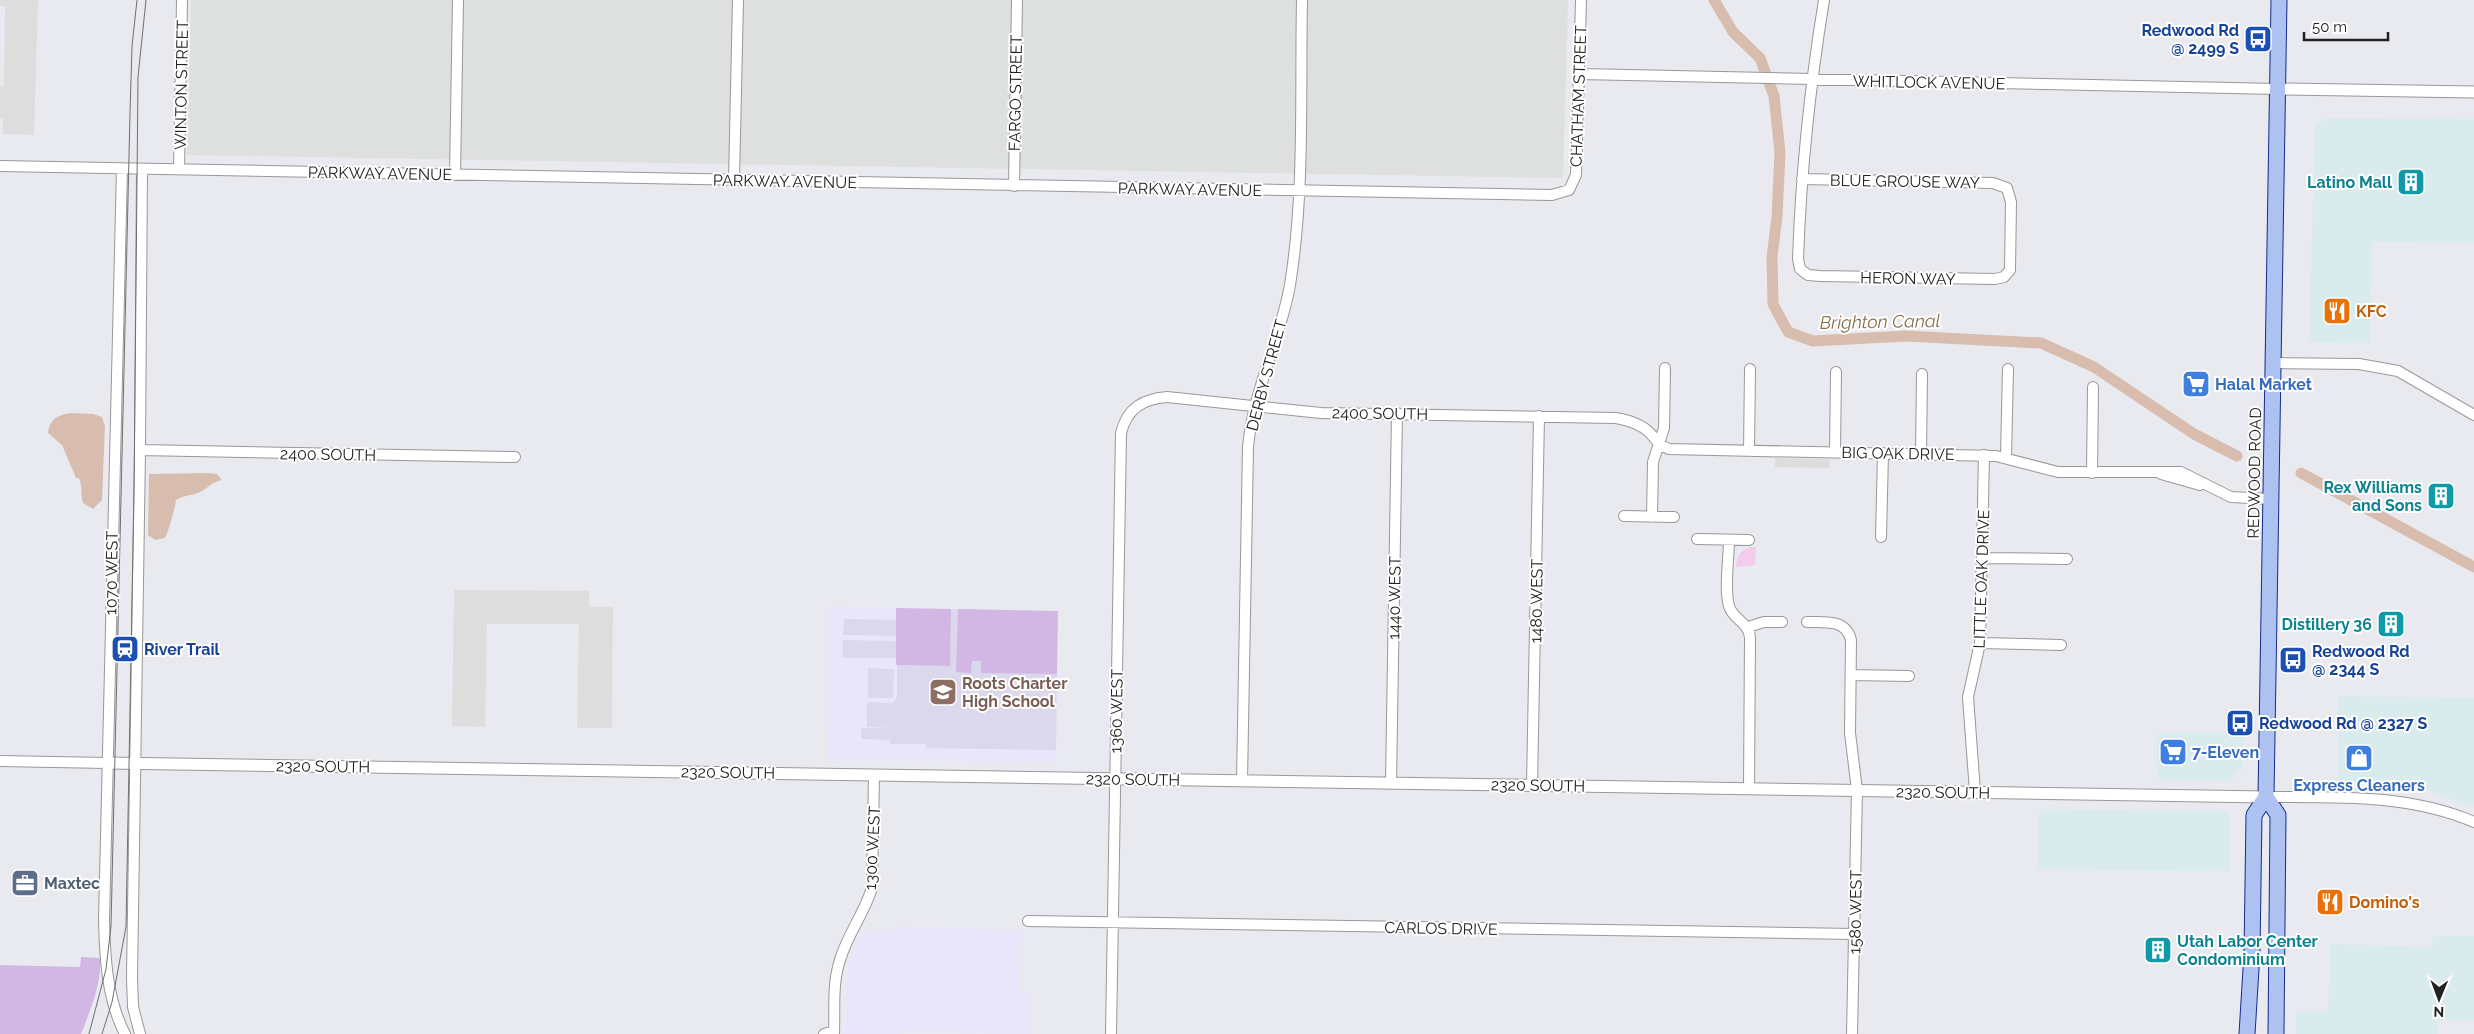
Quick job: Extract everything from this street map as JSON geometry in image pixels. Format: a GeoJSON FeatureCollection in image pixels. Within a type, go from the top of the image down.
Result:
{"type":"FeatureCollection","features":[{"type":"Feature","properties":{"kind":"main road","name":"REDWOOD ROAD"},"geometry":{"type":"LineString","coordinates":[[2247,1034],[2252,954],[2254,815],[2266,797],[2279,0]]}},
{"type":"Feature","properties":{"kind":"main road"},"geometry":{"type":"LineString","coordinates":[[2266,797],[2278,815],[2276,1034]]}},
{"type":"Feature","properties":{"kind":"street","name":"WINTON STREET"},"geometry":{"type":"LineString","coordinates":[[179,169],[182,0]]}},
{"type":"Feature","properties":{"kind":"street"},"geometry":{"type":"LineString","coordinates":[[455,175],[458,0]]}},
{"type":"Feature","properties":{"kind":"street"},"geometry":{"type":"LineString","coordinates":[[734,180],[738,0]]}},
{"type":"Feature","properties":{"kind":"street","name":"FARGO STREET"},"geometry":{"type":"LineString","coordinates":[[1014,186],[1016,0]]}},
{"type":"Feature","properties":{"kind":"street","name":"DERBY STREET"},"geometry":{"type":"LineString","coordinates":[[1242,781],[1248,447],[1254,406],[1289,289],[1297,236],[1302,0]]}},
{"type":"Feature","properties":{"kind":"street","name":"CHATHAM STREET"},"geometry":{"type":"LineString","coordinates":[[1569,190],[1575,181],[1577,167],[1581,0]]}},
{"type":"Feature","properties":{"kind":"street"},"geometry":{"type":"LineString","coordinates":[[1802,179],[1811,79],[1824,0]]}},
{"type":"Feature","properties":{"kind":"street","name":"WHITLOCK AVENUE"},"geometry":{"type":"LineString","coordinates":[[1580,74],[2278,89]]}},
{"type":"Feature","properties":{"kind":"street"},"geometry":{"type":"LineString","coordinates":[[2278,89],[2474,92]]}},
{"type":"Feature","properties":{"kind":"street","name":"PARKWAY AVENUE"},"geometry":{"type":"LineString","coordinates":[[0,166],[1542,196],[1559,195],[1569,190]]}},
{"type":"Feature","properties":{"kind":"street","name":"1070 WEST"},"geometry":{"type":"LineString","coordinates":[[122,168],[104,940],[112,1002],[125,1034]]}},
{"type":"Feature","properties":{"kind":"street","name":"1070 WEST"},"geometry":{"type":"LineString","coordinates":[[140,1034],[133,1007],[132,978],[142,169]]}},
{"type":"Feature","properties":{"kind":"street","name":"BLUE GROUSE WAY"},"geometry":{"type":"LineString","coordinates":[[1802,179],[1993,183],[2007,188],[2011,202],[2010,270]]}},
{"type":"Feature","properties":{"kind":"street","name":"HERON WAY"},"geometry":{"type":"LineString","coordinates":[[1802,179],[1798,259],[1803,273],[1829,277],[1994,280],[2004,277],[2010,270]]}},
{"type":"Feature","properties":{"kind":"street"},"geometry":{"type":"LineString","coordinates":[[2274,363],[2359,364],[2398,371],[2474,415]]}},
{"type":"Feature","properties":{"kind":"street"},"geometry":{"type":"LineString","coordinates":[[1652,517],[1653,462],[1663,434],[1665,368]]}},
{"type":"Feature","properties":{"kind":"street"},"geometry":{"type":"LineString","coordinates":[[1749,451],[1750,369]]}},
{"type":"Feature","properties":{"kind":"street"},"geometry":{"type":"LineString","coordinates":[[2006,457],[2008,369]]}},
{"type":"Feature","properties":{"kind":"street"},"geometry":{"type":"LineString","coordinates":[[1835,452],[1836,372]]}},
{"type":"Feature","properties":{"kind":"street"},"geometry":{"type":"LineString","coordinates":[[1921,454],[1922,374]]}},
{"type":"Feature","properties":{"kind":"street"},"geometry":{"type":"LineString","coordinates":[[2092,472],[2094,388]]}},
{"type":"Feature","properties":{"kind":"street","name":"2400 SOUTH"},"geometry":{"type":"LineString","coordinates":[[1124,419],[1144,400],[1156,398],[1320,412],[1616,418],[1627,420],[1648,432],[1658,444]]}},
{"type":"Feature","properties":{"kind":"street","name":"1440 WEST"},"geometry":{"type":"LineString","coordinates":[[1390,783],[1397,413]]}},
{"type":"Feature","properties":{"kind":"street","name":"1480 WEST"},"geometry":{"type":"LineString","coordinates":[[1532,785],[1539,416]]}},
{"type":"Feature","properties":{"kind":"street","name":"1360 WEST"},"geometry":{"type":"LineString","coordinates":[[1112,1034],[1121,442],[1124,419]]}},
{"type":"Feature","properties":{"kind":"street","name":"BIG OAK DRIVE"},"geometry":{"type":"LineString","coordinates":[[1658,444],[1669,449],[1984,455],[2006,457],[2046,471],[2160,474],[2206,486],[2231,497],[2272,498]]}},
{"type":"Feature","properties":{"kind":"street","name":"2400 SOUTH"},"geometry":{"type":"LineString","coordinates":[[140,450],[515,457]]}},
{"type":"Feature","properties":{"kind":"street"},"geometry":{"type":"LineString","coordinates":[[1881,537],[1883,453]]}},
{"type":"Feature","properties":{"kind":"street","name":"LITTLE OAK DRIVE"},"geometry":{"type":"LineString","coordinates":[[1976,792],[1968,697],[1980,643],[1984,455]]}},
{"type":"Feature","properties":{"kind":"street"},"geometry":{"type":"LineString","coordinates":[[1624,516],[1674,517]]}},
{"type":"Feature","properties":{"kind":"street"},"geometry":{"type":"LineString","coordinates":[[1697,539],[1749,540]]}},
{"type":"Feature","properties":{"kind":"street"},"geometry":{"type":"LineString","coordinates":[[1729,540],[1729,603],[1732,613],[1748,628],[1750,643],[1749,788]]}},
{"type":"Feature","properties":{"kind":"street"},"geometry":{"type":"LineString","coordinates":[[1982,558],[2067,559]]}},
{"type":"Feature","properties":{"kind":"street"},"geometry":{"type":"LineString","coordinates":[[1748,628],[1764,622],[1782,622]]}},
{"type":"Feature","properties":{"kind":"street","name":"1580 WEST"},"geometry":{"type":"LineString","coordinates":[[1807,622],[1834,623],[1846,628],[1850,640],[1850,733],[1857,790],[1852,1034]]}},
{"type":"Feature","properties":{"kind":"street"},"geometry":{"type":"LineString","coordinates":[[1980,643],[2061,645]]}},
{"type":"Feature","properties":{"kind":"street"},"geometry":{"type":"LineString","coordinates":[[1851,675],[1909,676]]}},
{"type":"Feature","properties":{"kind":"street","name":"2320 SOUTH"},"geometry":{"type":"LineString","coordinates":[[0,761],[2266,797]]}},
{"type":"Feature","properties":{"kind":"street","name":"1300 WEST"},"geometry":{"type":"LineString","coordinates":[[831,1033],[840,960],[868,902],[872,888],[874,775]]}},
{"type":"Feature","properties":{"kind":"street"},"geometry":{"type":"LineString","coordinates":[[2266,797],[2345,797],[2407,802],[2445,811],[2474,822]]}},
{"type":"Feature","properties":{"kind":"street","name":"CARLOS DRIVE"},"geometry":{"type":"LineString","coordinates":[[1028,921],[1854,934]]}},
{"type":"Feature","properties":{"kind":"shaded area"},"geometry":{"type":"Polygon","coordinates":[[[0,0],[38,0],[34,135],[3,134],[3,118],[0,118],[0,86],[4,86],[5,6],[0,6],[0,0]]]}},
{"type":"Feature","properties":{"kind":"shaded area"},"geometry":{"type":"Polygon","coordinates":[[[191,0],[1568,0],[1563,178],[187,155],[191,0]]]}},
{"type":"Feature","properties":{"kind":"shaded area"},"geometry":{"type":"Polygon","coordinates":[[[2327,118],[2474,119],[2474,243],[2372,242],[2370,343],[2309,342],[2315,126],[2327,118]]]}},
{"type":"Feature","properties":{"kind":"shaded area"},"geometry":{"type":"Polygon","coordinates":[[[70,413],[93,414],[102,417],[105,426],[102,500],[93,509],[83,503],[79,478],[76,478],[62,445],[48,433],[54,419],[70,413]]]}},
{"type":"Feature","properties":{"kind":"shaded area"},"geometry":{"type":"Polygon","coordinates":[[[1775,458],[1830,459],[1829,468],[1775,467],[1775,458]]]}},
{"type":"Feature","properties":{"kind":"shaded area"},"geometry":{"type":"Polygon","coordinates":[[[209,473],[217,474],[222,480],[200,492],[176,500],[165,538],[155,540],[148,535],[149,474],[209,473]]]}},
{"type":"Feature","properties":{"kind":"shaded area"},"geometry":{"type":"Polygon","coordinates":[[[1756,547],[1755,565],[1736,567],[1741,552],[1747,548],[1756,547]]]}},
{"type":"Feature","properties":{"kind":"shaded area"},"geometry":{"type":"Polygon","coordinates":[[[454,590],[589,591],[589,607],[613,607],[612,728],[577,728],[579,624],[487,624],[485,727],[452,726],[454,590]]]}},
{"type":"Feature","properties":{"kind":"shaded area","name":"Roots Charter High School"},"geometry":{"type":"Polygon","coordinates":[[[830,607],[1058,611],[1056,762],[828,759],[830,607]]]}},
{"type":"Feature","properties":{"kind":"shaded area"},"geometry":{"type":"Polygon","coordinates":[[[896,608],[951,609],[950,666],[896,665],[896,608]]]}},
{"type":"Feature","properties":{"kind":"shaded area"},"geometry":{"type":"Polygon","coordinates":[[[951,609],[958,609],[957,672],[972,661],[981,661],[981,673],[1057,674],[1056,750],[926,748],[926,744],[890,744],[890,740],[861,739],[861,728],[892,728],[867,727],[867,702],[893,703],[897,697],[897,665],[950,666],[951,609]]]}},
{"type":"Feature","properties":{"kind":"shaded area"},"geometry":{"type":"Polygon","coordinates":[[[958,609],[1058,611],[1057,674],[981,673],[981,661],[972,661],[971,673],[956,672],[958,609]]]}},
{"type":"Feature","properties":{"kind":"shaded area"},"geometry":{"type":"Polygon","coordinates":[[[844,619],[896,620],[896,636],[843,635],[844,619]]]}},
{"type":"Feature","properties":{"kind":"shaded area"},"geometry":{"type":"Polygon","coordinates":[[[843,640],[896,641],[896,658],[843,658],[843,640]]]}},
{"type":"Feature","properties":{"kind":"shaded area"},"geometry":{"type":"Polygon","coordinates":[[[868,668],[894,669],[893,698],[868,698],[868,668]]]}},
{"type":"Feature","properties":{"kind":"shaded area"},"geometry":{"type":"Polygon","coordinates":[[[2337,696],[2474,698],[2474,807],[2407,784],[2338,781],[2337,696]]]}},
{"type":"Feature","properties":{"kind":"shaded area","name":"7-Eleven"},"geometry":{"type":"Polygon","coordinates":[[[2158,733],[2243,733],[2243,768],[2228,781],[2158,780],[2158,733]]]}},
{"type":"Feature","properties":{"kind":"shaded area"},"geometry":{"type":"Polygon","coordinates":[[[2039,809],[2227,812],[2231,818],[2230,871],[2038,869],[2039,809]]]}},
{"type":"Feature","properties":{"kind":"shaded area"},"geometry":{"type":"Polygon","coordinates":[[[902,927],[1021,930],[1020,992],[1030,992],[1030,1034],[900,1032],[900,1034],[844,1034],[847,970],[854,949],[863,933],[902,927]]]}},
{"type":"Feature","properties":{"kind":"shaded area"},"geometry":{"type":"Polygon","coordinates":[[[2433,936],[2474,936],[2474,1020],[2437,1020],[2437,1034],[2296,1034],[2296,1011],[2328,1011],[2330,944],[2432,947],[2433,936]]]}},
{"type":"Feature","properties":{"kind":"shaded area"},"geometry":{"type":"Polygon","coordinates":[[[81,957],[100,958],[100,968],[95,997],[81,1034],[0,1034],[0,965],[80,967],[81,957]]]}},
{"type":"Feature","properties":{"kind":"waterway","name":"Brighton Canal"},"geometry":{"type":"LineString","coordinates":[[1714,0],[1733,32],[1760,58],[1774,96],[1780,152],[1777,217],[1772,257],[1773,304],[1788,332],[1813,341],[1906,336],[2041,343],[2094,367],[2194,434],[2237,456]]}},
{"type":"Feature","properties":{"kind":"waterway","name":"Brighton Canal"},"geometry":{"type":"LineString","coordinates":[[2301,473],[2474,567]]}},
{"type":"Feature","properties":{"kind":"tram line"},"geometry":{"type":"LineString","coordinates":[[89,1034],[106,969],[111,926],[130,113],[132,46],[137,0]]}},
{"type":"Feature","properties":{"kind":"tram line"},"geometry":{"type":"LineString","coordinates":[[102,1034],[112,1002],[126,927],[134,493],[138,77],[146,0]]}},
{"type":"Feature","properties":{"kind":"place","name":"Redwood Rd @ 2499 S"},"geometry":{"type":"Point","coordinates":[2258,39]}},
{"type":"Feature","properties":{"kind":"place","name":"Latino Mall"},"geometry":{"type":"Point","coordinates":[2411,182]}},
{"type":"Feature","properties":{"kind":"place","name":"KFC"},"geometry":{"type":"Point","coordinates":[2337,311]}},
{"type":"Feature","properties":{"kind":"place","name":"Halal Market"},"geometry":{"type":"Point","coordinates":[2196,384]}},
{"type":"Feature","properties":{"kind":"place","name":"Rex Williams and Sons"},"geometry":{"type":"Point","coordinates":[2441,496]}},
{"type":"Feature","properties":{"kind":"place","name":"Distillery 36"},"geometry":{"type":"Point","coordinates":[2391,624]}},
{"type":"Feature","properties":{"kind":"place","name":"River Trail"},"geometry":{"type":"Point","coordinates":[125,649]}},
{"type":"Feature","properties":{"kind":"place","name":"Redwood Rd @ 2344 S"},"geometry":{"type":"Point","coordinates":[2293,660]}},
{"type":"Feature","properties":{"kind":"place","name":"Roots Charter High School"},"geometry":{"type":"Point","coordinates":[943,692]}},
{"type":"Feature","properties":{"kind":"place","name":"Redwood Rd @ 2327 S"},"geometry":{"type":"Point","coordinates":[2240,723]}},
{"type":"Feature","properties":{"kind":"place","name":"7-Eleven"},"geometry":{"type":"Point","coordinates":[2173,752]}},
{"type":"Feature","properties":{"kind":"place","name":"Express Cleaners"},"geometry":{"type":"Point","coordinates":[2359,758]}},
{"type":"Feature","properties":{"kind":"place","name":"Maxtec"},"geometry":{"type":"Point","coordinates":[25,883]}},
{"type":"Feature","properties":{"kind":"place","name":"Domino's"},"geometry":{"type":"Point","coordinates":[2330,902]}},
{"type":"Feature","properties":{"kind":"place","name":"Utah Labor Center Condominium"},"geometry":{"type":"Point","coordinates":[2158,950]}}]}
